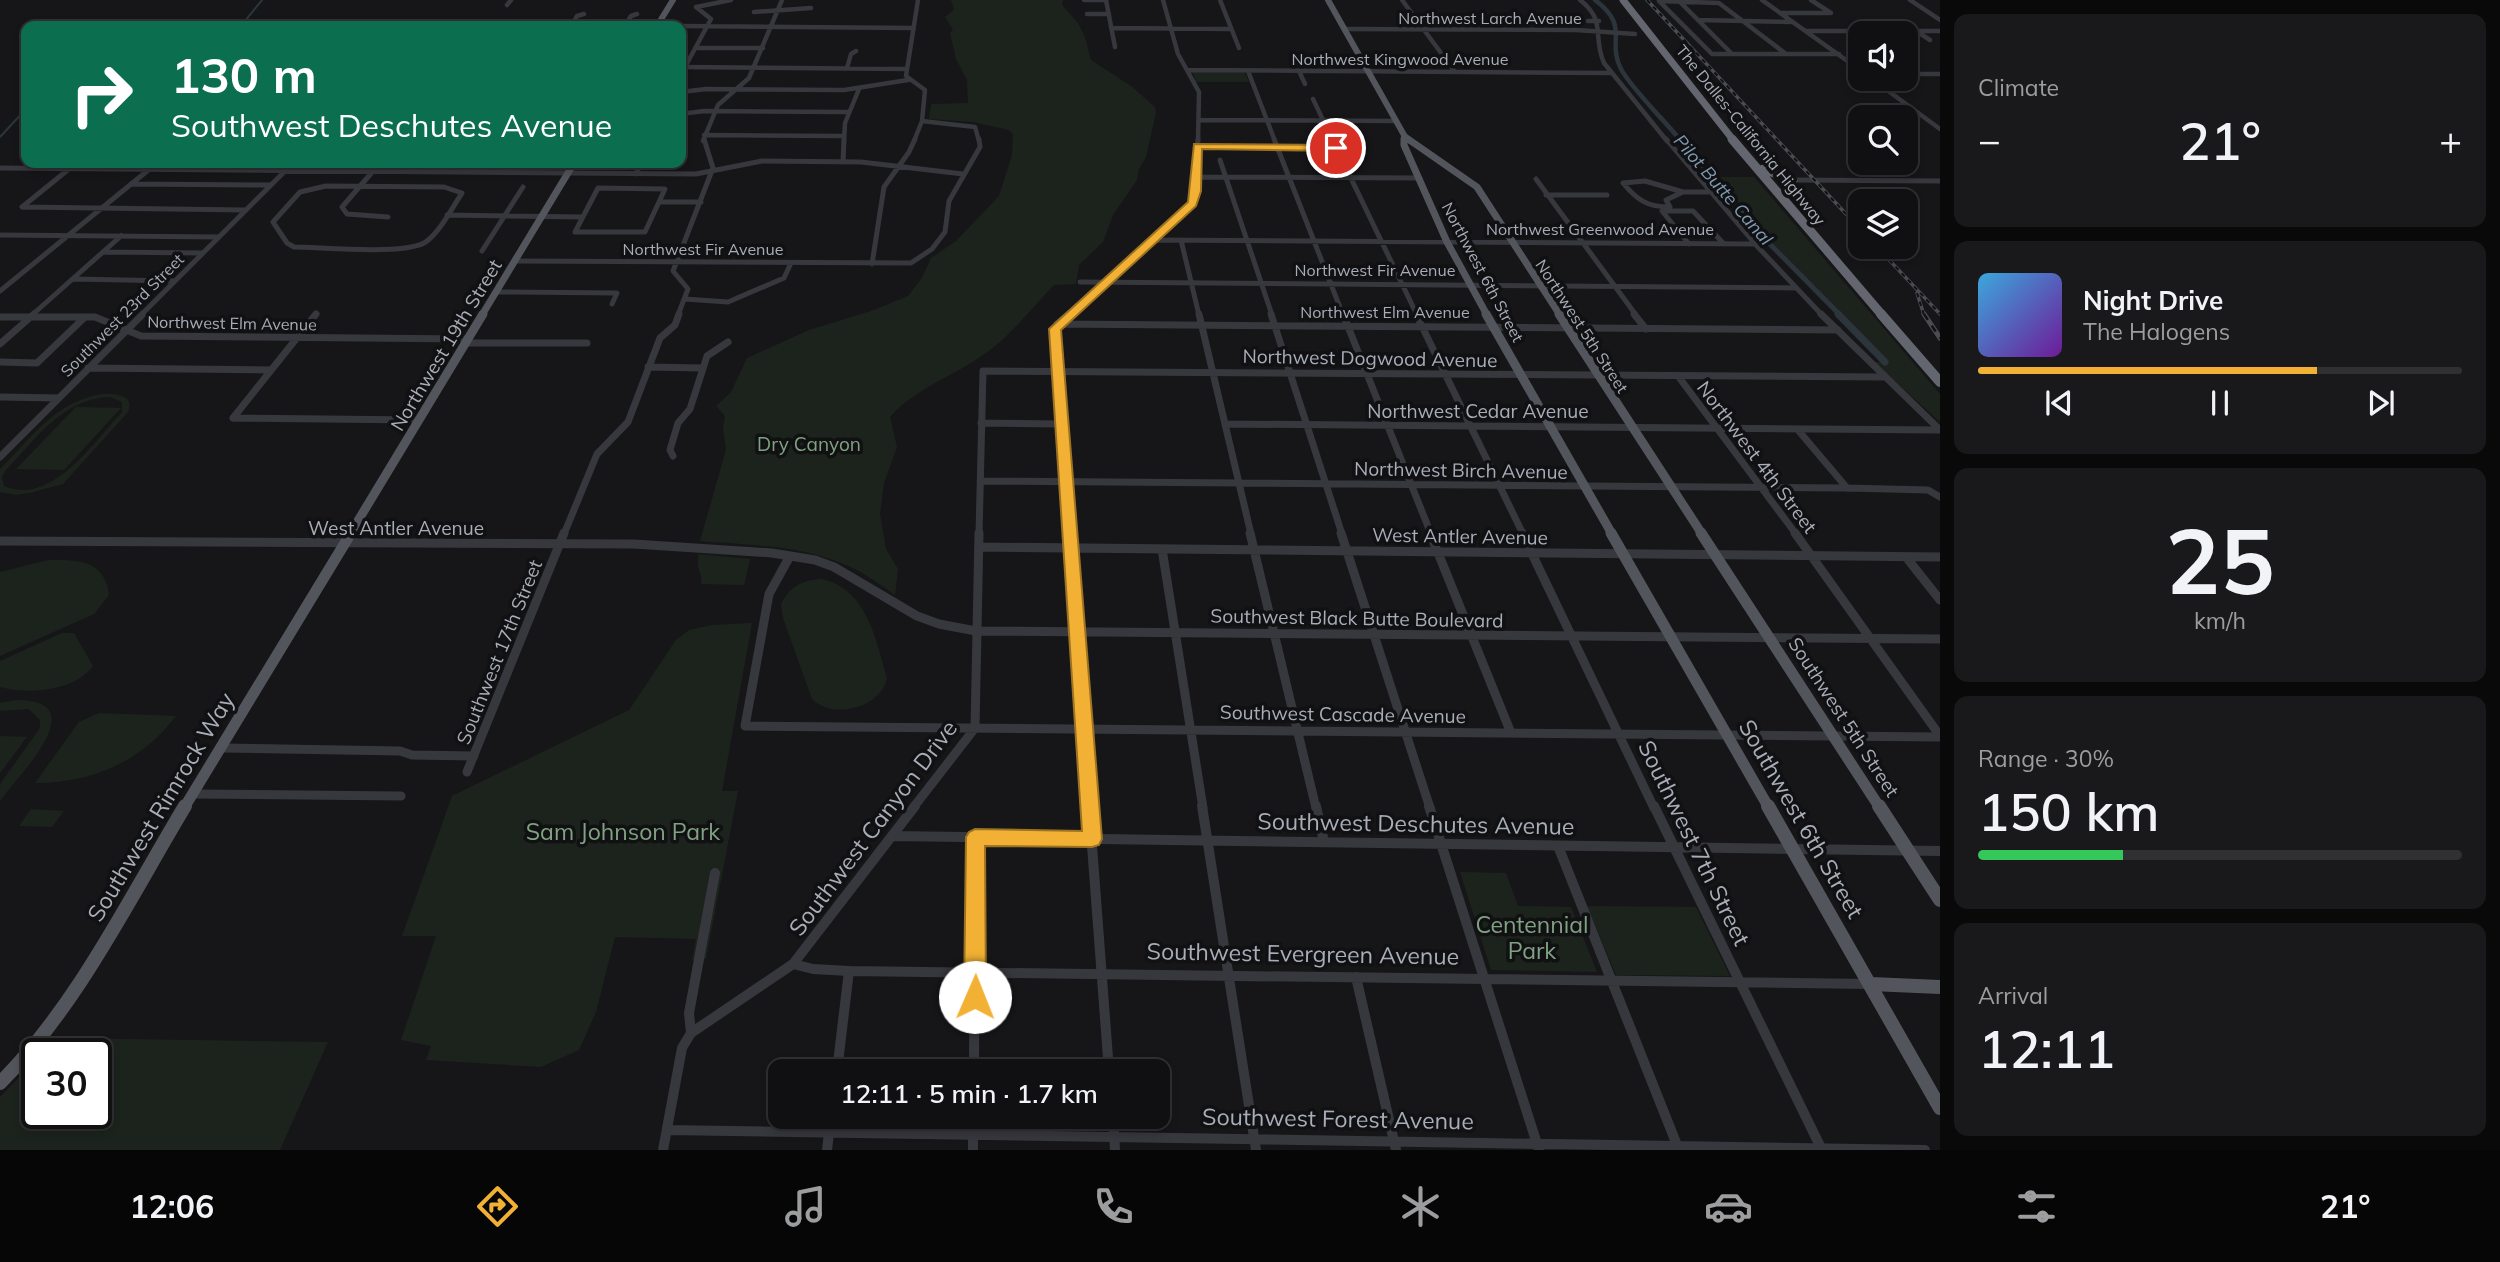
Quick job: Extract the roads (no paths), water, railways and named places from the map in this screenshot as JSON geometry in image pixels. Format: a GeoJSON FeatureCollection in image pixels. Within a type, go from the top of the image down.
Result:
{"type":"FeatureCollection","features":[{"type":"Feature","properties":{"kind":"highway","name":"The Dalles-California Highway"},"geometry":{"type":"LineString","coordinates":[[1623,0],[1764,179],[1940,382]]}},
{"type":"Feature","properties":{"kind":"highway","name":"The Dalles-California Highway"},"geometry":{"type":"LineString","coordinates":[[1629,0],[1763,169],[1940,370]]}},
{"type":"Feature","properties":{"kind":"highway"},"geometry":{"type":"LineString","coordinates":[[1635,34],[1647,30]]}},
{"type":"Feature","properties":{"kind":"highway"},"geometry":{"type":"LineString","coordinates":[[1635,34],[1654,39]]}},
{"type":"Feature","properties":{"kind":"highway"},"geometry":{"type":"LineString","coordinates":[[1763,169],[1776,177],[1794,180]]}},
{"type":"Feature","properties":{"kind":"highway"},"geometry":{"type":"LineString","coordinates":[[1780,188],[1794,180]]}},
{"type":"Feature","properties":{"kind":"main road"},"geometry":{"type":"LineString","coordinates":[[661,21],[673,0]]}},
{"type":"Feature","properties":{"kind":"main road","name":"Northwest 6th Street"},"geometry":{"type":"LineString","coordinates":[[1328,0],[1404,135],[1404,145],[1447,242],[1587,487],[1622,554]]}},
{"type":"Feature","properties":{"kind":"main road","name":"Northwest 5th Street"},"geometry":{"type":"LineString","coordinates":[[1404,135],[1420,151],[1471,181],[1715,555]]}},
{"type":"Feature","properties":{"kind":"main road"},"geometry":{"type":"LineString","coordinates":[[1412,164],[1417,159],[1433,159]]}},
{"type":"Feature","properties":{"kind":"main road","name":"Northwest 19th Street"},"geometry":{"type":"LineString","coordinates":[[343,543],[571,168]]}},
{"type":"Feature","properties":{"kind":"main road","name":"Southwest Rimrock Way"},"geometry":{"type":"LineString","coordinates":[[0,1083],[31,1052],[77,986],[343,543]]}},
{"type":"Feature","properties":{"kind":"main road","name":"Southwest 6th Street"},"geometry":{"type":"LineString","coordinates":[[1622,554],[1940,1108]]}},
{"type":"Feature","properties":{"kind":"main road","name":"Southwest 5th Street"},"geometry":{"type":"LineString","coordinates":[[1715,555],[1940,900]]}},
{"type":"Feature","properties":{"kind":"main road","name":"Southwest Evergreen Avenue"},"geometry":{"type":"LineString","coordinates":[[1871,984],[1940,987]]}},
{"type":"Feature","properties":{"kind":"street"},"geometry":{"type":"LineString","coordinates":[[507,5],[511,0]]}},
{"type":"Feature","properties":{"kind":"street"},"geometry":{"type":"LineString","coordinates":[[686,62],[711,19],[695,7],[732,0]]}},
{"type":"Feature","properties":{"kind":"street"},"geometry":{"type":"LineString","coordinates":[[782,0],[749,79],[714,111],[704,135],[703,143],[713,164],[713,172],[673,271],[678,280],[686,284],[688,289],[685,299],[728,302],[784,278],[791,263]]}},
{"type":"Feature","properties":{"kind":"street"},"geometry":{"type":"LineString","coordinates":[[908,80],[907,69],[918,0]]}},
{"type":"Feature","properties":{"kind":"street"},"geometry":{"type":"LineString","coordinates":[[1084,0],[1106,0],[1115,47]]}},
{"type":"Feature","properties":{"kind":"street"},"geometry":{"type":"LineString","coordinates":[[1108,1059],[1055,329],[1057,324],[1193,204],[1196,191],[1199,92],[1178,54],[1163,0]]}},
{"type":"Feature","properties":{"kind":"street"},"geometry":{"type":"LineString","coordinates":[[1220,0],[1239,48]]}},
{"type":"Feature","properties":{"kind":"street"},"geometry":{"type":"LineString","coordinates":[[1402,0],[1455,72]]}},
{"type":"Feature","properties":{"kind":"street"},"geometry":{"type":"LineString","coordinates":[[1580,0],[1594,11],[1599,21],[1602,59],[1710,192],[1796,288],[1883,377],[1940,430]]}},
{"type":"Feature","properties":{"kind":"street"},"geometry":{"type":"LineString","coordinates":[[1762,0],[1848,61]]}},
{"type":"Feature","properties":{"kind":"street"},"geometry":{"type":"LineString","coordinates":[[1781,13],[1831,13],[1811,0]]}},
{"type":"Feature","properties":{"kind":"street"},"geometry":{"type":"LineString","coordinates":[[1910,0],[1932,15],[1940,17]]}},
{"type":"Feature","properties":{"kind":"street"},"geometry":{"type":"LineString","coordinates":[[1786,54],[1718,4],[1659,1],[1707,51],[1716,55],[1839,54]]}},
{"type":"Feature","properties":{"kind":"street"},"geometry":{"type":"LineString","coordinates":[[1681,3],[1732,54]]}},
{"type":"Feature","properties":{"kind":"street"},"geometry":{"type":"LineString","coordinates":[[754,12],[811,8]]}},
{"type":"Feature","properties":{"kind":"street"},"geometry":{"type":"LineString","coordinates":[[575,21],[584,14]]}},
{"type":"Feature","properties":{"kind":"street"},"geometry":{"type":"LineString","coordinates":[[628,21],[631,16],[637,14]]}},
{"type":"Feature","properties":{"kind":"street"},"geometry":{"type":"LineString","coordinates":[[1087,14],[1109,14]]}},
{"type":"Feature","properties":{"kind":"street"},"geometry":{"type":"LineString","coordinates":[[1698,20],[1793,22]]}},
{"type":"Feature","properties":{"kind":"street"},"geometry":{"type":"LineString","coordinates":[[1588,21],[1599,21]]}},
{"type":"Feature","properties":{"kind":"street"},"geometry":{"type":"LineString","coordinates":[[686,26],[914,28]]}},
{"type":"Feature","properties":{"kind":"street"},"geometry":{"type":"LineString","coordinates":[[822,39],[825,27]]}},
{"type":"Feature","properties":{"kind":"street"},"geometry":{"type":"LineString","coordinates":[[1111,28],[1231,29]]}},
{"type":"Feature","properties":{"kind":"street","name":"Northwest Larch Avenue"},"geometry":{"type":"LineString","coordinates":[[1345,29],[1601,31],[1635,34]]}},
{"type":"Feature","properties":{"kind":"street"},"geometry":{"type":"LineString","coordinates":[[1806,31],[1848,31]]}},
{"type":"Feature","properties":{"kind":"street"},"geometry":{"type":"LineString","coordinates":[[1918,31],[1940,32]]}},
{"type":"Feature","properties":{"kind":"street"},"geometry":{"type":"LineString","coordinates":[[1918,32],[1930,40]]}},
{"type":"Feature","properties":{"kind":"street"},"geometry":{"type":"LineString","coordinates":[[695,48],[763,48]]}},
{"type":"Feature","properties":{"kind":"street"},"geometry":{"type":"LineString","coordinates":[[847,68],[851,54],[856,51]]}},
{"type":"Feature","properties":{"kind":"street"},"geometry":{"type":"LineString","coordinates":[[686,67],[907,69]]}},
{"type":"Feature","properties":{"kind":"street","name":"Northwest Kingwood Avenue"},"geometry":{"type":"LineString","coordinates":[[1188,70],[1612,73]]}},
{"type":"Feature","properties":{"kind":"street"},"geometry":{"type":"LineString","coordinates":[[1248,71],[1330,284],[1511,733]]}},
{"type":"Feature","properties":{"kind":"street"},"geometry":{"type":"LineString","coordinates":[[1299,71],[1305,84]]}},
{"type":"Feature","properties":{"kind":"street"},"geometry":{"type":"LineString","coordinates":[[1918,74],[1940,74]]}},
{"type":"Feature","properties":{"kind":"street"},"geometry":{"type":"LineString","coordinates":[[686,92],[859,89],[908,80],[925,90],[922,121],[909,152],[884,187],[872,264]]}},
{"type":"Feature","properties":{"kind":"street"},"geometry":{"type":"LineString","coordinates":[[843,162],[848,112],[859,89]]}},
{"type":"Feature","properties":{"kind":"street"},"geometry":{"type":"LineString","coordinates":[[1889,91],[1938,126]]}},
{"type":"Feature","properties":{"kind":"street","name":"Southwest 7th Street"},"geometry":{"type":"LineString","coordinates":[[1313,99],[1821,1149]]}},
{"type":"Feature","properties":{"kind":"street"},"geometry":{"type":"LineString","coordinates":[[686,114],[714,111],[848,112]]}},
{"type":"Feature","properties":{"kind":"street"},"geometry":{"type":"LineString","coordinates":[[1199,120],[1396,121]]}},
{"type":"Feature","properties":{"kind":"street","name":"Northwest Fir Avenue"},"geometry":{"type":"LineString","coordinates":[[515,261],[891,264],[918,260],[939,242],[944,232],[949,201],[979,147],[978,130],[968,124],[922,121]]}},
{"type":"Feature","properties":{"kind":"street"},"geometry":{"type":"LineString","coordinates":[[704,135],[844,136]]}},
{"type":"Feature","properties":{"kind":"street"},"geometry":{"type":"LineString","coordinates":[[1197,146],[1336,148]]}},
{"type":"Feature","properties":{"kind":"street"},"geometry":{"type":"LineString","coordinates":[[1220,160],[1538,1147]]}},
{"type":"Feature","properties":{"kind":"street"},"geometry":{"type":"LineString","coordinates":[[2,170],[636,174],[713,172],[748,163],[843,162],[963,174]]}},
{"type":"Feature","properties":{"kind":"street","name":"Southwest 23rd Street"},"geometry":{"type":"LineString","coordinates":[[0,457],[287,168]]}},
{"type":"Feature","properties":{"kind":"street"},"geometry":{"type":"LineString","coordinates":[[376,168],[342,207],[347,214],[388,217]]}},
{"type":"Feature","properties":{"kind":"street"},"geometry":{"type":"LineString","coordinates":[[636,174],[639,168]]}},
{"type":"Feature","properties":{"kind":"street"},"geometry":{"type":"LineString","coordinates":[[69,169],[22,207],[245,210]]}},
{"type":"Feature","properties":{"kind":"street"},"geometry":{"type":"LineString","coordinates":[[0,291],[44,253],[71,236],[112,197],[149,169]]}},
{"type":"Feature","properties":{"kind":"street"},"geometry":{"type":"LineString","coordinates":[[1195,177],[1420,178]]}},
{"type":"Feature","properties":{"kind":"street"},"geometry":{"type":"LineString","coordinates":[[1536,179],[1646,329]]}},
{"type":"Feature","properties":{"kind":"street"},"geometry":{"type":"LineString","coordinates":[[1794,180],[1940,181]]}},
{"type":"Feature","properties":{"kind":"street"},"geometry":{"type":"LineString","coordinates":[[1683,192],[1666,200],[1670,207],[1651,207],[1640,203],[1623,183],[1645,181],[1683,192],[1710,192]]}},
{"type":"Feature","properties":{"kind":"street"},"geometry":{"type":"LineString","coordinates":[[131,184],[270,185]]}},
{"type":"Feature","properties":{"kind":"street"},"geometry":{"type":"LineString","coordinates":[[315,187],[444,187],[459,190],[462,194],[447,215],[430,239],[420,246],[402,249],[294,247],[287,243],[273,222],[300,192],[315,187]]}},
{"type":"Feature","properties":{"kind":"street"},"geometry":{"type":"LineString","coordinates":[[482,251],[523,187]]}},
{"type":"Feature","properties":{"kind":"street"},"geometry":{"type":"LineString","coordinates":[[598,188],[665,189],[659,202],[645,232],[575,232],[598,188]]}},
{"type":"Feature","properties":{"kind":"street"},"geometry":{"type":"LineString","coordinates":[[1546,195],[1607,195]]}},
{"type":"Feature","properties":{"kind":"street"},"geometry":{"type":"LineString","coordinates":[[659,202],[701,202]]}},
{"type":"Feature","properties":{"kind":"street"},"geometry":{"type":"LineString","coordinates":[[1689,244],[1662,211],[1693,211],[1724,244]]}},
{"type":"Feature","properties":{"kind":"street"},"geometry":{"type":"LineString","coordinates":[[447,215],[582,217]]}},
{"type":"Feature","properties":{"kind":"street"},"geometry":{"type":"LineString","coordinates":[[0,235],[219,237]]}},
{"type":"Feature","properties":{"kind":"street"},"geometry":{"type":"LineString","coordinates":[[0,344],[121,236]]}},
{"type":"Feature","properties":{"kind":"street","name":"Northwest Greenwood Avenue"},"geometry":{"type":"LineString","coordinates":[[1151,240],[1755,244]]}},
{"type":"Feature","properties":{"kind":"street"},"geometry":{"type":"LineString","coordinates":[[1181,240],[1324,842]]}},
{"type":"Feature","properties":{"kind":"street"},"geometry":{"type":"LineString","coordinates":[[103,252],[203,253]]}},
{"type":"Feature","properties":{"kind":"street"},"geometry":{"type":"LineString","coordinates":[[73,279],[175,281]]}},
{"type":"Feature","properties":{"kind":"street"},"geometry":{"type":"LineString","coordinates":[[0,281],[11,281]]}},
{"type":"Feature","properties":{"kind":"street","name":"Northwest Fir Avenue"},"geometry":{"type":"LineString","coordinates":[[1080,282],[1796,288]]}},
{"type":"Feature","properties":{"kind":"street"},"geometry":{"type":"LineString","coordinates":[[497,292],[617,293],[612,304]]}},
{"type":"Feature","properties":{"kind":"street","name":"Southwest 17th Street"},"geometry":{"type":"LineString","coordinates":[[467,772],[590,469],[597,454],[628,422],[660,338],[676,325],[685,299]]}},
{"type":"Feature","properties":{"kind":"street"},"geometry":{"type":"LineString","coordinates":[[316,314],[233,418],[418,420]]}},
{"type":"Feature","properties":{"kind":"street","name":"Northwest Elm Avenue"},"geometry":{"type":"LineString","coordinates":[[0,317],[103,319],[125,332],[141,336],[587,343]]}},
{"type":"Feature","properties":{"kind":"street"},"geometry":{"type":"LineString","coordinates":[[0,362],[37,363],[85,317]]}},
{"type":"Feature","properties":{"kind":"street","name":"Northwest Elm Avenue"},"geometry":{"type":"LineString","coordinates":[[1057,324],[1838,330]]}},
{"type":"Feature","properties":{"kind":"street"},"geometry":{"type":"LineString","coordinates":[[673,456],[670,450],[678,423],[690,409],[707,356],[728,342]]}},
{"type":"Feature","properties":{"kind":"street"},"geometry":{"type":"LineString","coordinates":[[648,368],[702,368]]}},
{"type":"Feature","properties":{"kind":"street"},"geometry":{"type":"LineString","coordinates":[[88,369],[271,370]]}},
{"type":"Feature","properties":{"kind":"street","name":"Northwest Dogwood Avenue"},"geometry":{"type":"LineString","coordinates":[[983,371],[1883,377]]}},
{"type":"Feature","properties":{"kind":"street","name":"Southwest Canyon Drive"},"geometry":{"type":"LineString","coordinates":[[691,1033],[793,964],[975,728],[983,371]]}},
{"type":"Feature","properties":{"kind":"street","name":"Northwest 4th Street"},"geometry":{"type":"LineString","coordinates":[[1678,376],[1812,556],[1940,736]]}},
{"type":"Feature","properties":{"kind":"street"},"geometry":{"type":"LineString","coordinates":[[0,397],[59,398]]}},
{"type":"Feature","properties":{"kind":"street"},"geometry":{"type":"LineString","coordinates":[[981,423],[1062,424]]}},
{"type":"Feature","properties":{"kind":"street","name":"Northwest Cedar Avenue"},"geometry":{"type":"LineString","coordinates":[[1226,424],[1940,430]]}},
{"type":"Feature","properties":{"kind":"street"},"geometry":{"type":"LineString","coordinates":[[1798,430],[1847,488]]}},
{"type":"Feature","properties":{"kind":"street","name":"Northwest Birch Avenue"},"geometry":{"type":"LineString","coordinates":[[981,481],[1847,488],[1928,490],[1940,497]]}},
{"type":"Feature","properties":{"kind":"street","name":"West Antler Avenue"},"geometry":{"type":"LineString","coordinates":[[0,541],[674,545],[790,556]]}},
{"type":"Feature","properties":{"kind":"street","name":"West Antler Avenue"},"geometry":{"type":"LineString","coordinates":[[980,547],[1940,557]]}},
{"type":"Feature","properties":{"kind":"street"},"geometry":{"type":"LineString","coordinates":[[1162,549],[1255,1145]]}},
{"type":"Feature","properties":{"kind":"street","name":"Southwest Black Butte Boulevard"},"geometry":{"type":"LineString","coordinates":[[790,556],[834,567],[917,616],[939,624],[976,631],[1940,639]]}},
{"type":"Feature","properties":{"kind":"street","name":"Southwest Cascade Avenue"},"geometry":{"type":"LineString","coordinates":[[790,556],[769,594],[745,726],[1940,736]]}},
{"type":"Feature","properties":{"kind":"street"},"geometry":{"type":"LineString","coordinates":[[1906,557],[1940,600]]}},
{"type":"Feature","properties":{"kind":"street"},"geometry":{"type":"LineString","coordinates":[[221,748],[400,751],[411,755],[474,756]]}},
{"type":"Feature","properties":{"kind":"street"},"geometry":{"type":"LineString","coordinates":[[194,794],[401,796]]}},
{"type":"Feature","properties":{"kind":"street","name":"Southwest Deschutes Avenue"},"geometry":{"type":"LineString","coordinates":[[892,836],[1940,851]]}},
{"type":"Feature","properties":{"kind":"street"},"geometry":{"type":"LineString","coordinates":[[974,1059],[975,837]]}},
{"type":"Feature","properties":{"kind":"street"},"geometry":{"type":"LineString","coordinates":[[1558,845],[1610,981],[1679,1148]]}},
{"type":"Feature","properties":{"kind":"street"},"geometry":{"type":"LineString","coordinates":[[663,1150],[682,1048],[691,1033],[690,1013],[715,873]]}},
{"type":"Feature","properties":{"kind":"street","name":"Southwest Evergreen Avenue"},"geometry":{"type":"LineString","coordinates":[[793,964],[813,969],[849,971],[1871,984]]}},
{"type":"Feature","properties":{"kind":"street"},"geometry":{"type":"LineString","coordinates":[[838,1059],[849,971]]}},
{"type":"Feature","properties":{"kind":"street"},"geometry":{"type":"LineString","coordinates":[[1356,977],[1395,1145]]}},
{"type":"Feature","properties":{"kind":"street"},"geometry":{"type":"LineString","coordinates":[[827,1150],[829,1129]]}},
{"type":"Feature","properties":{"kind":"street"},"geometry":{"type":"LineString","coordinates":[[973,1129],[973,1150]]}},
{"type":"Feature","properties":{"kind":"street"},"geometry":{"type":"LineString","coordinates":[[1113,1129],[1115,1150]]}},
{"type":"Feature","properties":{"kind":"street","name":"Southwest Forest Avenue"},"geometry":{"type":"LineString","coordinates":[[667,1130],[1114,1136],[1255,1145],[1925,1150]]}},
{"type":"Feature","properties":{"kind":"waterway"},"geometry":{"type":"LineString","coordinates":[[245,21],[262,0]]}},
{"type":"Feature","properties":{"kind":"waterway","name":"Pilot Butte Canal"},"geometry":{"type":"LineString","coordinates":[[1595,0],[1612,18],[1617,59],[1621,69],[1632,86],[1681,141]]}},
{"type":"Feature","properties":{"kind":"waterway"},"geometry":{"type":"LineString","coordinates":[[0,137],[21,114]]}},
{"type":"Feature","properties":{"kind":"waterway","name":"Pilot Butte Canal"},"geometry":{"type":"LineString","coordinates":[[1680,139],[1761,235],[1840,315]]}},
{"type":"Feature","properties":{"kind":"waterway","name":"Pilot Butte Canal"},"geometry":{"type":"LineString","coordinates":[[1838,314],[1885,362]]}},
{"type":"Feature","properties":{"kind":"railway"},"geometry":{"type":"LineString","coordinates":[[1647,0],[1848,216]]}},
{"type":"Feature","properties":{"kind":"railway"},"geometry":{"type":"LineString","coordinates":[[1888,259],[1940,314]]}},
{"type":"Feature","properties":{"kind":"railway"},"geometry":{"type":"LineString","coordinates":[[1917,293],[1924,315]]}},
{"type":"Feature","properties":{"kind":"railway"},"geometry":{"type":"LineString","coordinates":[[1924,314],[1940,338]]}},
{"type":"Feature","properties":{"kind":"park label","name":"Dry Canyon"},"geometry":{"type":"Point","coordinates":[809,444]}},
{"type":"Feature","properties":{"kind":"park label","name":"Sam Johnson Park"},"geometry":{"type":"Point","coordinates":[623,832]}},
{"type":"Feature","properties":{"kind":"park label","name":"Centennial Park"},"geometry":{"type":"Point","coordinates":[1532,938]}}]}
